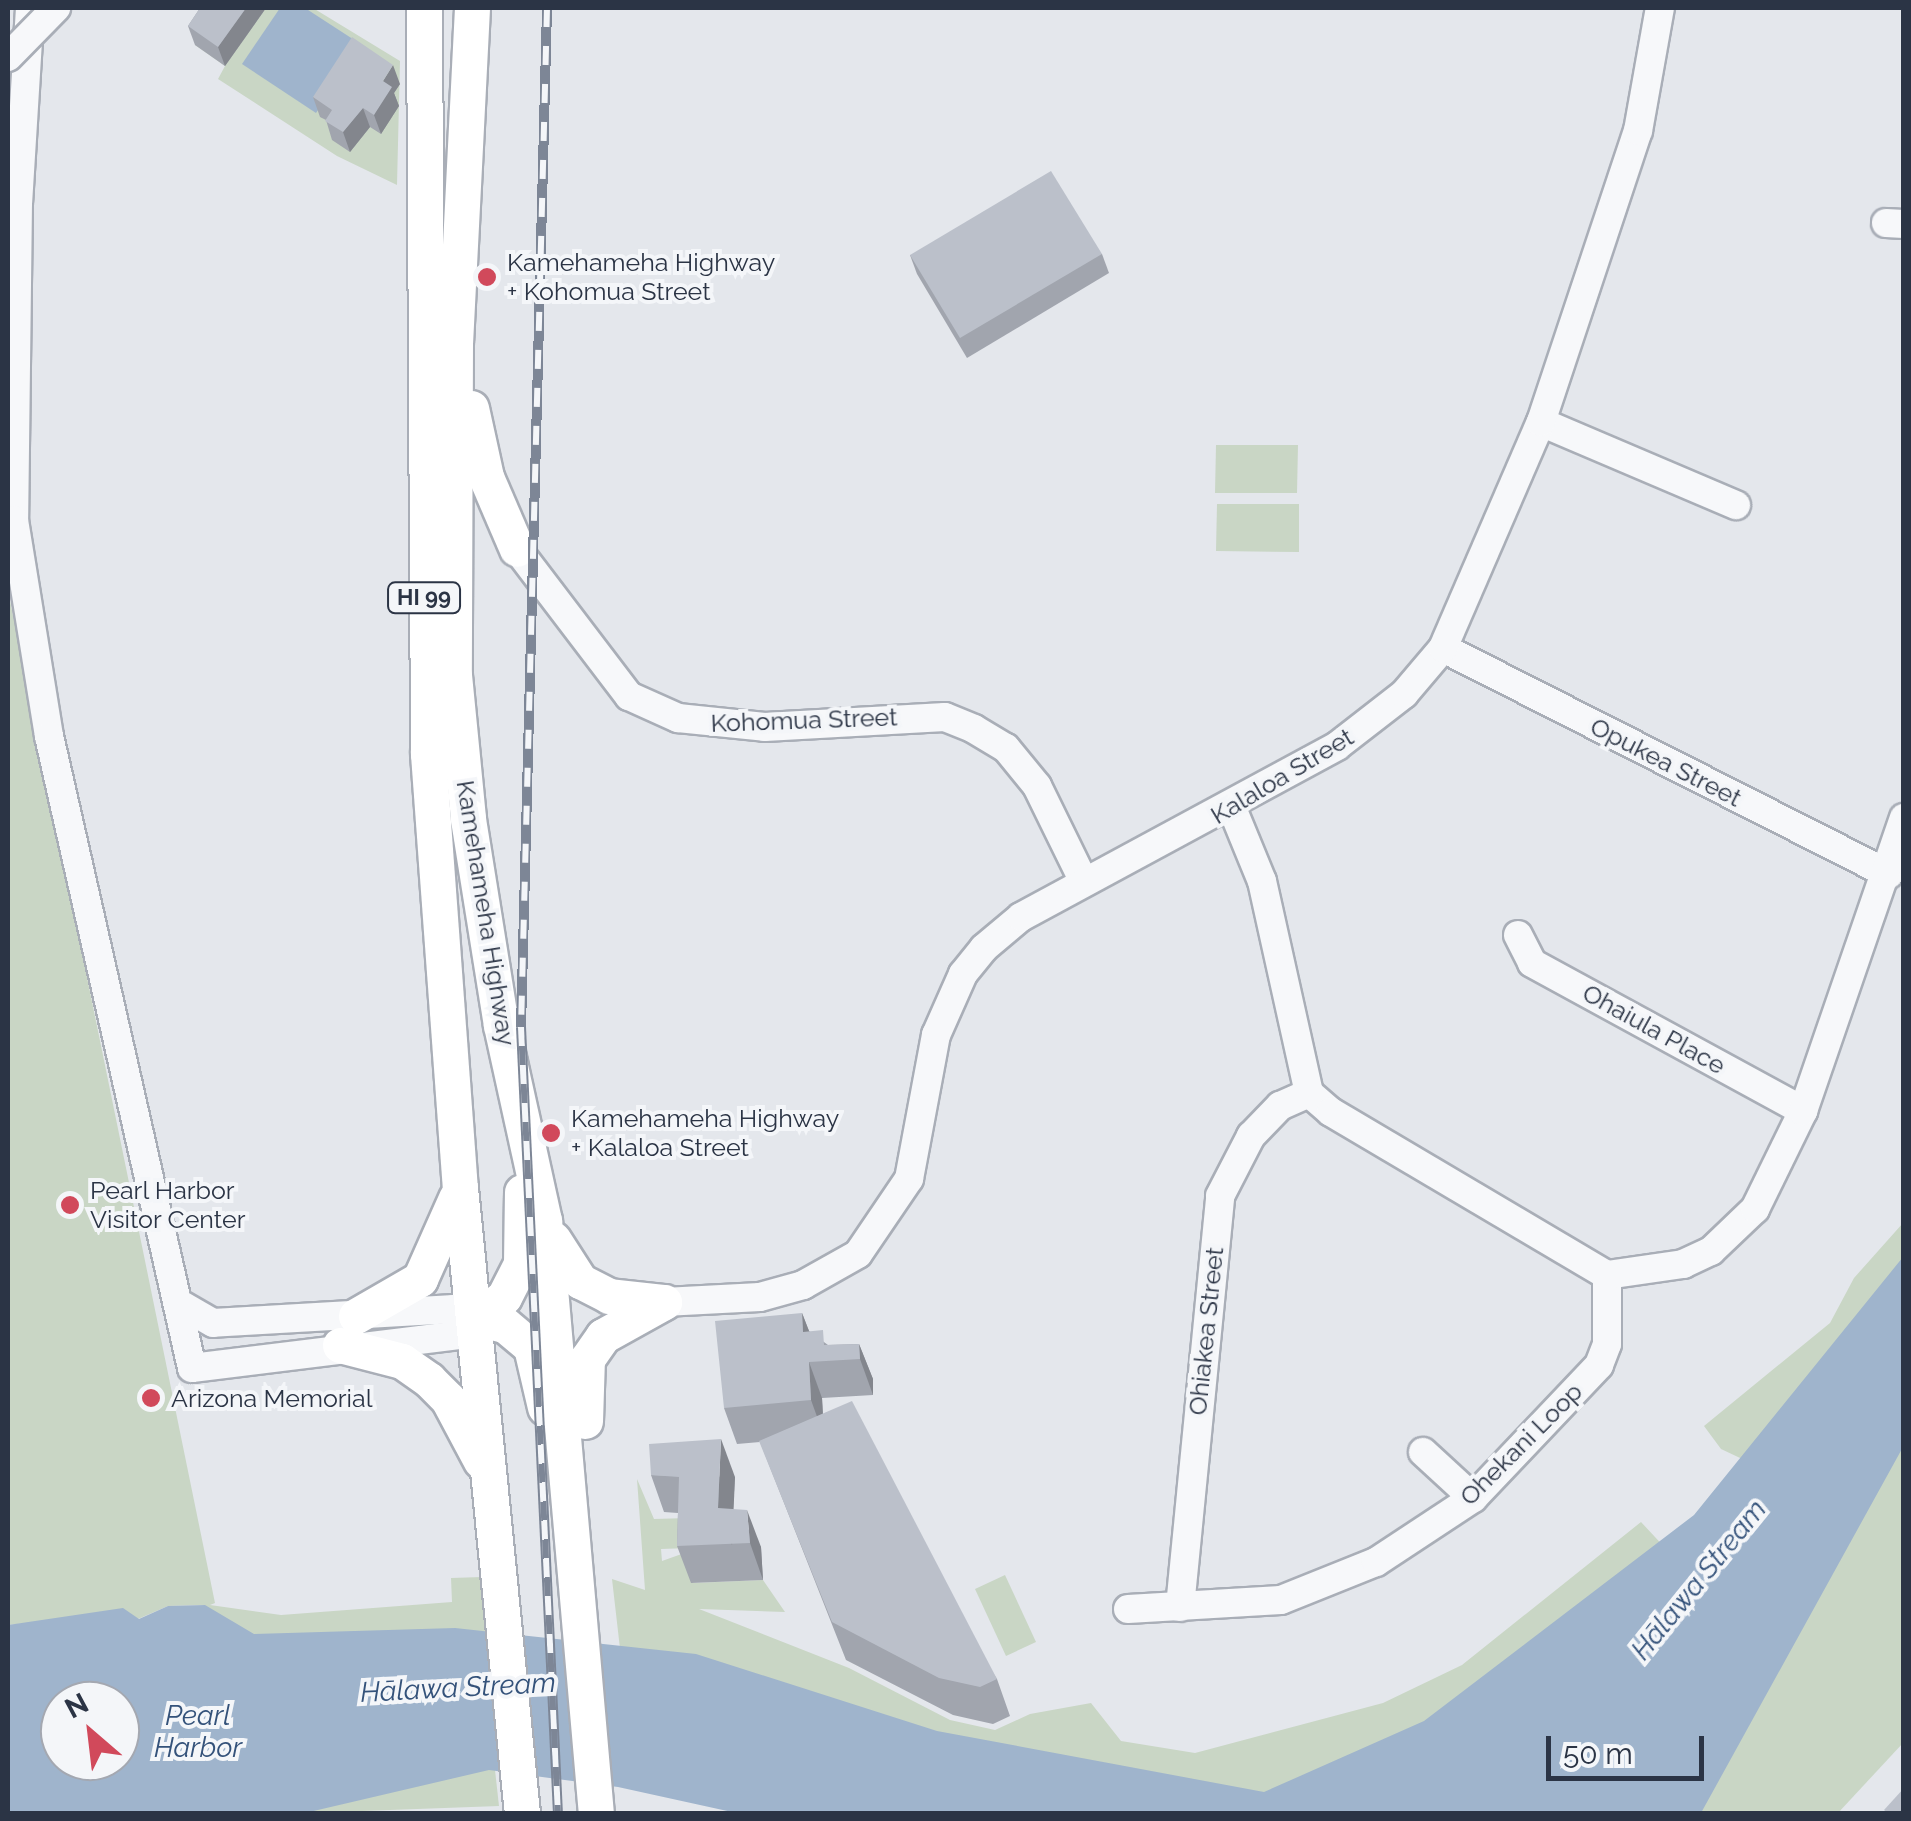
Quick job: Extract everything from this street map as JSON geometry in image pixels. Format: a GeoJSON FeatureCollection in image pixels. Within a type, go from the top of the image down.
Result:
{"type":"FeatureCollection","features":[{"type":"Feature","properties":{"kind":"main road","name":"Kamehameha Highway"},"geometry":{"type":"LineString","coordinates":[[424,8],[428,754],[460,1188],[476,1318],[522,1814]]}},
{"type":"Feature","properties":{"kind":"main road","name":"Kamehameha Highway"},"geometry":{"type":"LineString","coordinates":[[473,12],[456,342],[454,674],[468,818],[518,1110],[544,1220],[576,1526],[575,1578],[596,1811]]}},
{"type":"Feature","properties":{"kind":"main road"},"geometry":{"type":"LineString","coordinates":[[456,342],[476,448],[517,549]]}},
{"type":"Feature","properties":{"kind":"main road"},"geometry":{"type":"LineString","coordinates":[[476,1318],[504,1296],[521,1263],[518,1110]]}},
{"type":"Feature","properties":{"kind":"main road"},"geometry":{"type":"LineString","coordinates":[[460,1188],[420,1279],[348,1331],[402,1361],[448,1399],[488,1474]]}},
{"type":"Feature","properties":{"kind":"main road"},"geometry":{"type":"LineString","coordinates":[[544,1220],[562,1262],[580,1281],[610,1296],[664,1302]]}},
{"type":"Feature","properties":{"kind":"main road"},"geometry":{"type":"LineString","coordinates":[[576,1526],[587,1464],[587,1359],[603,1336],[664,1302]]}},
{"type":"Feature","properties":{"kind":"main road"},"geometry":{"type":"LineString","coordinates":[[476,1318],[505,1325],[531,1348],[569,1474]]}},
{"type":"Feature","properties":{"kind":"street"},"geometry":{"type":"LineString","coordinates":[[30,8],[18,202],[14,520],[49,736],[182,1305],[192,1368],[454,1310],[476,1318]]}},
{"type":"Feature","properties":{"kind":"street"},"geometry":{"type":"LineString","coordinates":[[8,58],[56,8]]}},
{"type":"Feature","properties":{"kind":"street","name":"Kalaloa Street"},"geometry":{"type":"LineString","coordinates":[[664,1302],[760,1297],[803,1285],[858,1254],[909,1179],[936,1035],[963,974],[1022,916],[1232,808],[1374,721],[1444,648],[1541,422],[1638,131],[1660,8]]}},
{"type":"Feature","properties":{"kind":"street"},"geometry":{"type":"LineString","coordinates":[[1541,422],[1736,505]]}},
{"type":"Feature","properties":{"kind":"street","name":"Kohomua Street"},"geometry":{"type":"LineString","coordinates":[[517,549],[629,696],[678,718],[766,726],[945,717],[974,728],[1006,748],[1036,786],[1084,882]]}},
{"type":"Feature","properties":{"kind":"street","name":"Opukea Street"},"geometry":{"type":"LineString","coordinates":[[1444,648],[1890,874]]}},
{"type":"Feature","properties":{"kind":"street"},"geometry":{"type":"LineString","coordinates":[[1232,808],[1262,881],[1309,1093],[1332,1112],[1606,1275],[1683,1264],[1711,1251],[1755,1208],[1802,1111],[1890,874],[1904,818]]}},
{"type":"Feature","properties":{"kind":"street","name":"Ohaiula Place"},"geometry":{"type":"LineString","coordinates":[[1518,936],[1532,963],[1802,1111]]}},
{"type":"Feature","properties":{"kind":"street","name":"Ohiakea Street"},"geometry":{"type":"LineString","coordinates":[[1180,1606],[1220,1196],[1251,1136],[1280,1106],[1309,1093]]}},
{"type":"Feature","properties":{"kind":"street","name":"Ohekani Loop"},"geometry":{"type":"LineString","coordinates":[[1128,1609],[1281,1600],[1376,1562],[1473,1498],[1599,1365],[1607,1344],[1606,1275]]}},
{"type":"Feature","properties":{"kind":"street"},"geometry":{"type":"LineString","coordinates":[[182,1305],[213,1322],[348,1331]]}},
{"type":"Feature","properties":{"kind":"street"},"geometry":{"type":"LineString","coordinates":[[1423,1452],[1473,1498]]}},
{"type":"Feature","properties":{"kind":"green space"},"geometry":{"type":"Polygon","coordinates":[[[221,8],[313,8],[400,61],[397,185],[337,156],[218,79],[225,66],[195,45],[221,8]]]}},
{"type":"Feature","properties":{"kind":"green space"},"geometry":{"type":"Polygon","coordinates":[[[1216,445],[1298,445],[1297,493],[1215,493],[1216,445]]]}},
{"type":"Feature","properties":{"kind":"green space"},"geometry":{"type":"Polygon","coordinates":[[[1217,504],[1299,504],[1299,552],[1216,551],[1217,504]]]}},
{"type":"Feature","properties":{"kind":"green space","name":"Pearl Harbor Visitor Center"},"geometry":{"type":"Polygon","coordinates":[[[8,591],[215,1603],[210,1605],[281,1615],[452,1602],[451,1578],[482,1577],[488,1667],[250,1650],[204,1605],[168,1606],[138,1619],[114,1614],[8,1625],[8,591]]]}},
{"type":"Feature","properties":{"kind":"green space"},"geometry":{"type":"Polygon","coordinates":[[[1903,1223],[1903,1323],[1755,1465],[1721,1449],[1704,1426],[1830,1323],[1854,1278],[1903,1223]]]}},
{"type":"Feature","properties":{"kind":"green space"},"geometry":{"type":"Polygon","coordinates":[[[1903,1397],[1903,1743],[1838,1813],[1556,1814],[1903,1397]]]}},
{"type":"Feature","properties":{"kind":"green space"},"geometry":{"type":"Polygon","coordinates":[[[637,1479],[654,1519],[688,1518],[690,1548],[661,1549],[662,1561],[690,1551],[693,1583],[763,1580],[785,1612],[699,1609],[849,1668],[950,1720],[995,1730],[1030,1714],[1091,1703],[1121,1741],[1195,1753],[1383,1703],[1462,1665],[1641,1522],[1669,1552],[1352,1814],[1045,1813],[622,1666],[612,1579],[645,1590],[637,1479]]]}},
{"type":"Feature","properties":{"kind":"green space"},"geometry":{"type":"Polygon","coordinates":[[[1005,1575],[1036,1642],[1006,1656],[975,1589],[1005,1575]]]}},
{"type":"Feature","properties":{"kind":"green space"},"geometry":{"type":"Polygon","coordinates":[[[488,1707],[499,1806],[281,1814],[488,1707]]]}},
{"type":"Feature","properties":{"kind":"water"},"geometry":{"type":"Polygon","coordinates":[[[280,8],[305,8],[362,45],[316,113],[242,64],[280,8]]]}},
{"type":"Feature","properties":{"kind":"water"},"geometry":{"type":"Polygon","coordinates":[[[1903,1257],[1903,1447],[1701,1813],[741,1814],[618,1787],[489,1770],[305,1813],[8,1813],[8,1625],[123,1608],[139,1619],[168,1606],[205,1605],[254,1634],[455,1628],[696,1654],[937,1731],[1264,1792],[1424,1721],[1694,1515],[1903,1257]]]}},
{"type":"Feature","properties":{"kind":"building"},"geometry":{"type":"Polygon","coordinates":[[[200,8],[246,8],[218,47],[188,26],[200,8]]]}},
{"type":"Feature","properties":{"kind":"building"},"geometry":{"type":"Polygon","coordinates":[[[352,37],[393,65],[383,81],[392,87],[374,115],[363,108],[343,132],[325,121],[332,110],[313,97],[352,37]]]}},
{"type":"Feature","properties":{"kind":"building"},"geometry":{"type":"Polygon","coordinates":[[[1051,171],[1102,254],[960,338],[910,255],[1051,171]]]}},
{"type":"Feature","properties":{"kind":"building"},"geometry":{"type":"Polygon","coordinates":[[[802,1313],[803,1332],[823,1330],[824,1345],[859,1344],[860,1359],[809,1362],[811,1400],[724,1408],[715,1321],[802,1313]]]}},
{"type":"Feature","properties":{"kind":"building"},"geometry":{"type":"Polygon","coordinates":[[[852,1401],[997,1679],[980,1687],[939,1678],[832,1622],[759,1441],[852,1401]]]}},
{"type":"Feature","properties":{"kind":"building"},"geometry":{"type":"Polygon","coordinates":[[[721,1439],[718,1508],[747,1510],[750,1543],[677,1546],[679,1477],[651,1475],[649,1444],[721,1439]]]}},
{"type":"Feature","properties":{"kind":"building"},"geometry":{"type":"Polygon","coordinates":[[[1904,1788],[1904,1814],[1889,1814],[1884,1810],[1904,1788]]]}},
{"type":"Feature","properties":{"kind":"railway"},"geometry":{"type":"LineString","coordinates":[[547,8],[521,1027],[558,1814]]}},
{"type":"Feature","properties":{"kind":"place","name":"Kamehameha Highway + Kohomua Street"},"geometry":{"type":"Point","coordinates":[487,277]}},
{"type":"Feature","properties":{"kind":"place","name":"Kamehameha Highway + Kalaloa Street"},"geometry":{"type":"Point","coordinates":[551,1133]}},
{"type":"Feature","properties":{"kind":"place","name":"Pearl Harbor Visitor Center"},"geometry":{"type":"Point","coordinates":[70,1205]}},
{"type":"Feature","properties":{"kind":"place","name":"Arizona Memorial"},"geometry":{"type":"Point","coordinates":[151,1398]}},
{"type":"Feature","properties":{"kind":"water label","name":"Hālawa Stream"},"geometry":{"type":"Point","coordinates":[1699,1580]}},
{"type":"Feature","properties":{"kind":"water label","name":"Hālawa Stream"},"geometry":{"type":"Point","coordinates":[458,1688]}},
{"type":"Feature","properties":{"kind":"water label","name":"Pearl Harbor"},"geometry":{"type":"Point","coordinates":[198,1732]}}]}
